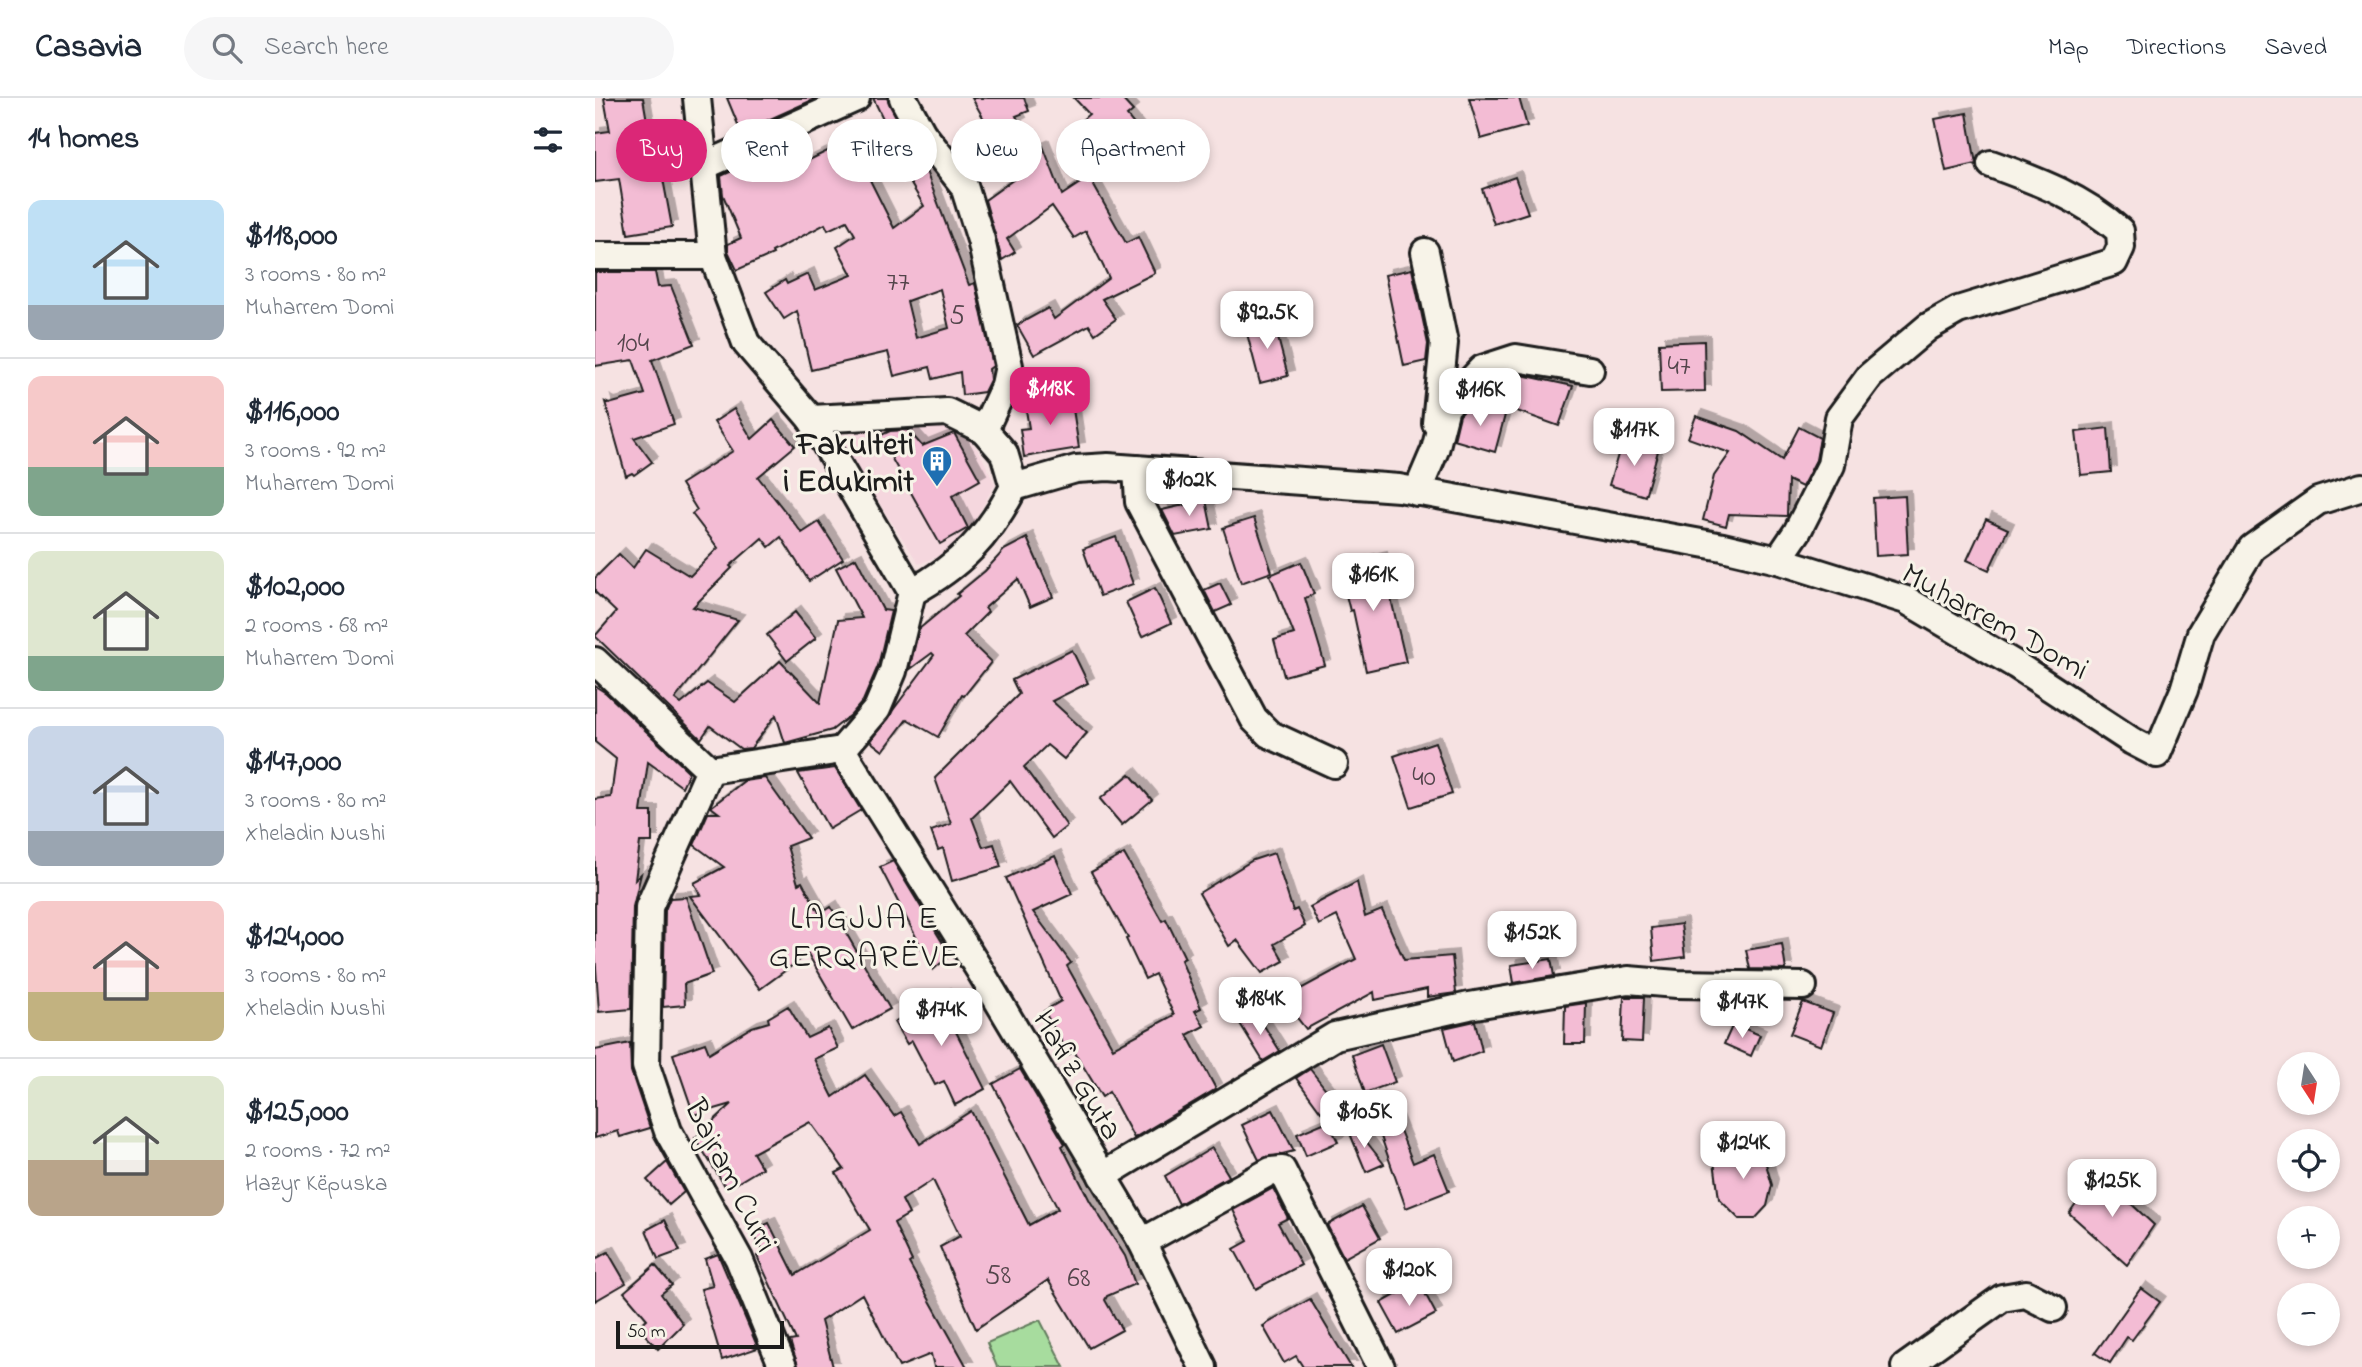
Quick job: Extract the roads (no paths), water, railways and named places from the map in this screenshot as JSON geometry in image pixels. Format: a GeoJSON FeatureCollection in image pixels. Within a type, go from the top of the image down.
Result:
{"type":"FeatureCollection","features":[{"type":"Feature","properties":{"kind":"street"},"geometry":{"type":"LineString","coordinates":[[697,98],[699,119]]}},
{"type":"Feature","properties":{"kind":"street"},"geometry":{"type":"LineString","coordinates":[[707,165],[856,98]]}},
{"type":"Feature","properties":{"kind":"street"},"geometry":{"type":"LineString","coordinates":[[903,98],[922,134],[964,186],[981,240],[1009,366],[1005,386],[983,430]]}},
{"type":"Feature","properties":{"kind":"street"},"geometry":{"type":"LineString","coordinates":[[1778,560],[1797,532],[1831,466],[1839,418],[1870,376],[1928,327],[1958,310],[2114,262],[2121,247],[2120,231],[2098,212],[2069,195],[1990,164]]}},
{"type":"Feature","properties":{"kind":"street"},"geometry":{"type":"LineString","coordinates":[[595,661],[710,770],[842,750],[877,709],[893,671],[912,592],[811,419],[746,343],[713,256],[706,182]]}},
{"type":"Feature","properties":{"kind":"street"},"geometry":{"type":"LineString","coordinates":[[1425,252],[1444,343],[1435,450]]}},
{"type":"Feature","properties":{"kind":"street"},"geometry":{"type":"LineString","coordinates":[[595,256],[713,256]]}},
{"type":"Feature","properties":{"kind":"street"},"geometry":{"type":"LineString","coordinates":[[1417,492],[1435,450],[1446,407],[1482,369],[1516,358],[1590,370]]}},
{"type":"Feature","properties":{"kind":"street"},"geometry":{"type":"LineString","coordinates":[[811,419],[947,412],[983,430],[1004,453],[1014,487],[997,519],[949,572],[912,592]]}},
{"type":"Feature","properties":{"kind":"street","name":"Muharrem Domi"},"geometry":{"type":"LineString","coordinates":[[1014,487],[1076,469],[1137,469],[1417,492],[1662,534],[1778,560],[1906,600],[2016,665],[2132,741],[2157,754],[2184,690],[2201,633],[2252,548],[2318,501],[2362,487]]}},
{"type":"Feature","properties":{"kind":"street"},"geometry":{"type":"LineString","coordinates":[[1137,469],[1139,502],[1254,719],[1269,734],[1334,764]]}},
{"type":"Feature","properties":{"kind":"street","name":"Hafiz Guta"},"geometry":{"type":"LineString","coordinates":[[842,750],[979,969],[1142,1242],[1203,1367]]}},
{"type":"Feature","properties":{"kind":"street","name":"Bajram Curri"},"geometry":{"type":"LineString","coordinates":[[710,770],[649,906],[646,1066],[668,1131],[739,1259],[783,1367]]}},
{"type":"Feature","properties":{"kind":"street"},"geometry":{"type":"LineString","coordinates":[[1102,1176],[1335,1036],[1469,1006],[1628,980],[1677,984],[1804,986]]}},
{"type":"Feature","properties":{"kind":"street"},"geometry":{"type":"LineString","coordinates":[[1142,1242],[1271,1171],[1282,1170],[1289,1177],[1381,1367]]}},
{"type":"Feature","properties":{"kind":"street"},"geometry":{"type":"LineString","coordinates":[[1905,1367],[2002,1298],[2026,1294],[2053,1308]]}},
{"type":"Feature","properties":{"kind":"place","name":"Fakulteti i Edukimit"},"geometry":{"type":"Point","coordinates":[937,488]}},
{"type":"Feature","properties":{"kind":"district","name":"LAGJJA E GERQARËVE"},"geometry":{"type":"Point","coordinates":[865,935]}}]}
